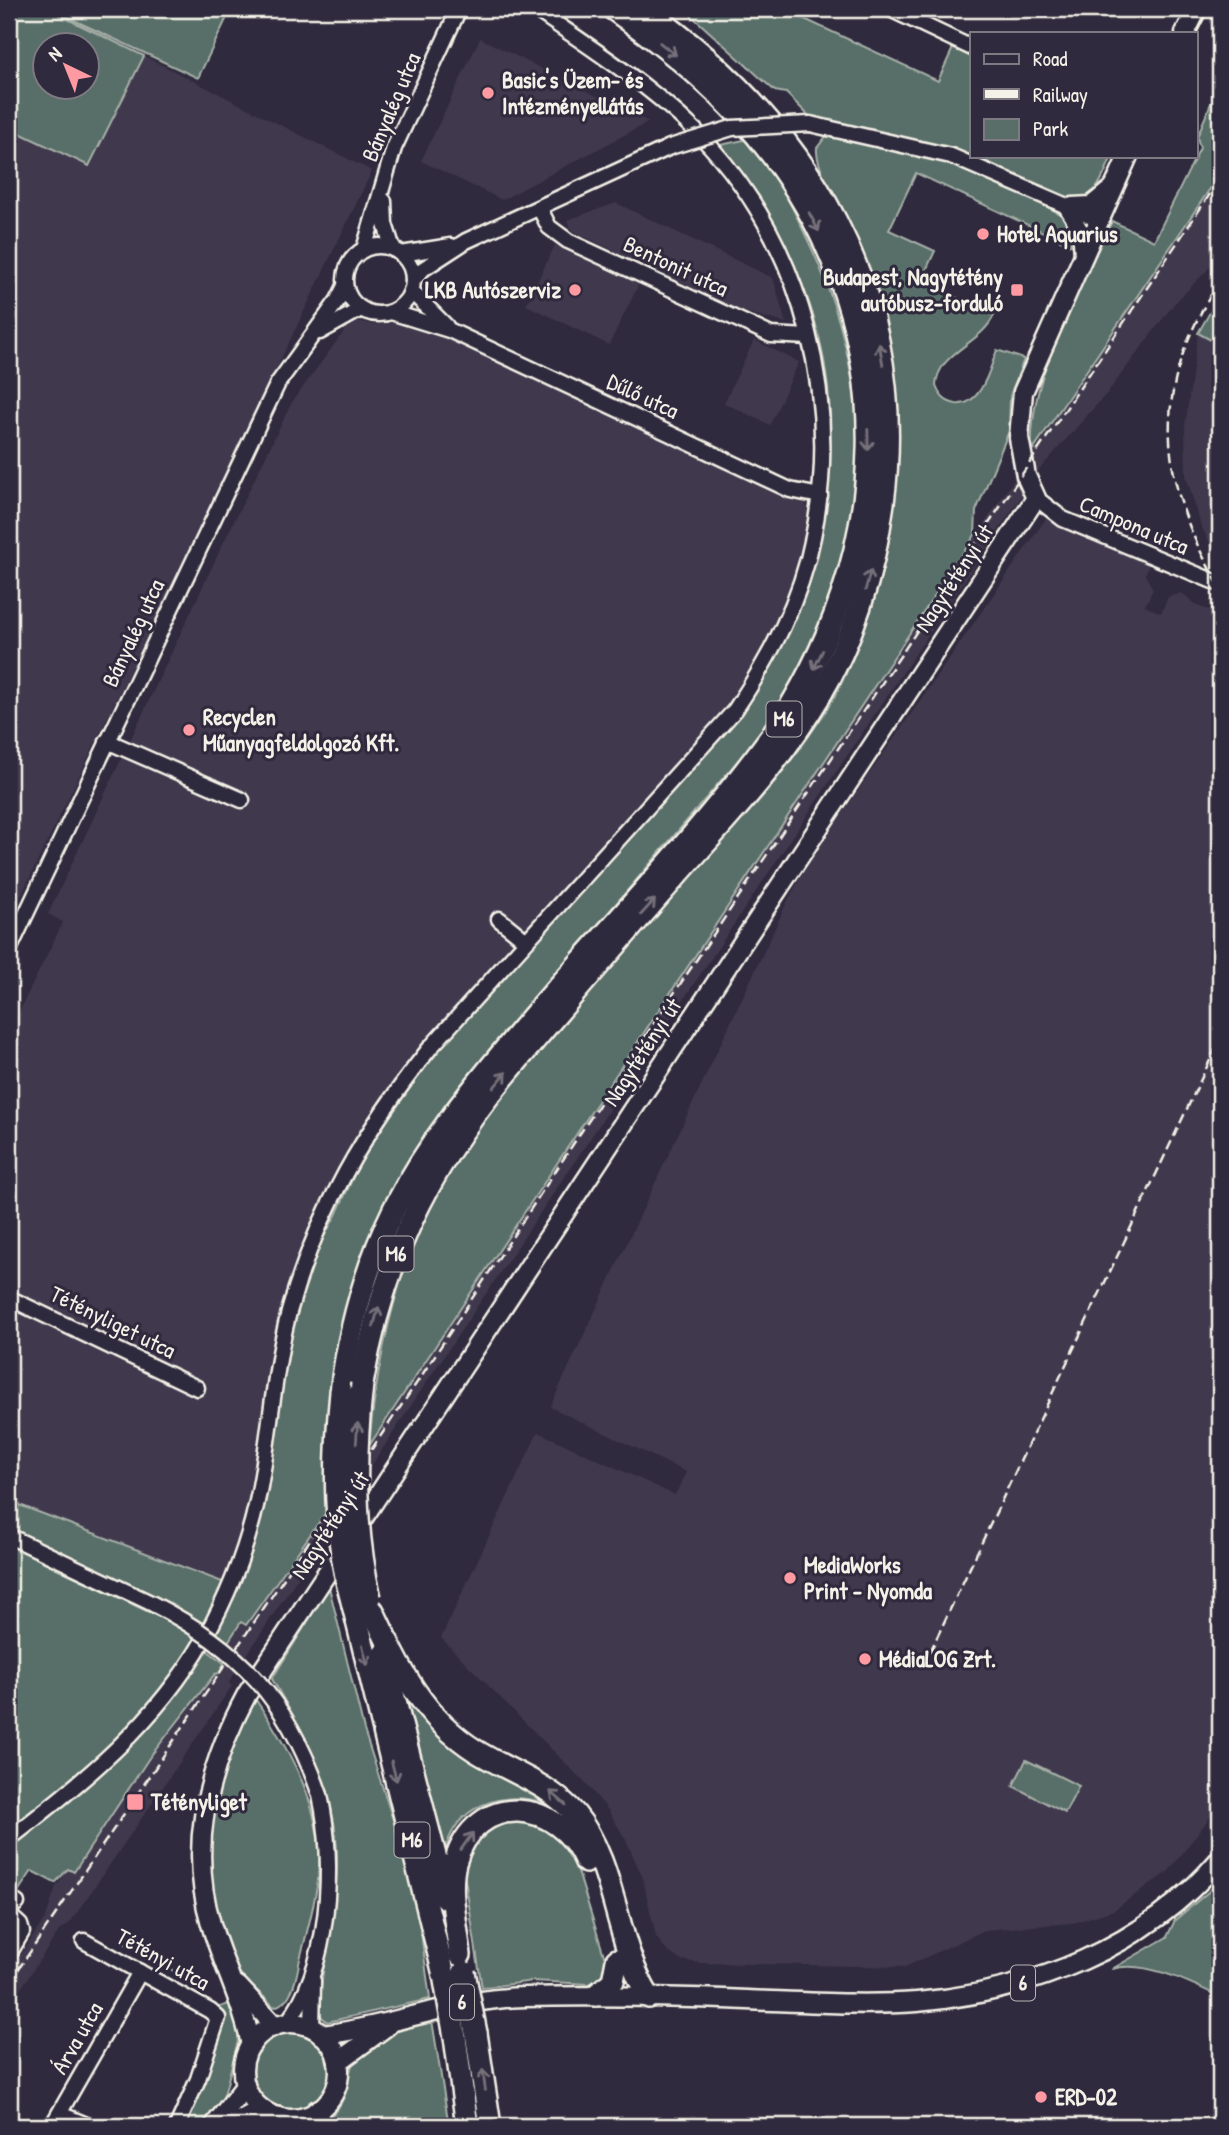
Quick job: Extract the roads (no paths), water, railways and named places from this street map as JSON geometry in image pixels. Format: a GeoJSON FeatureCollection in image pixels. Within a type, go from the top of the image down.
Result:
{"type":"FeatureCollection","features":[{"type":"Feature","properties":{"kind":"highway","name":"M6"},"geometry":{"type":"LineString","coordinates":[[466,2123],[465,2035],[456,1967],[365,1605],[339,1537],[336,1456],[341,1392],[355,1316],[371,1265],[394,1210],[425,1153],[485,1074],[770,738],[804,686],[827,640],[848,583],[862,525],[868,442],[864,383],[849,309],[825,243],[785,173],[739,116],[679,58],[613,9]]}},
{"type":"Feature","properties":{"kind":"highway","name":"M6"},"geometry":{"type":"LineString","coordinates":[[365,1605],[356,1475],[362,1384],[375,1318],[397,1252],[417,1205],[458,1134],[502,1079],[784,749],[833,670],[857,617],[873,559],[886,467],[885,379],[875,323],[851,249],[811,176],[770,120],[722,71],[643,9]]}},
{"type":"Feature","properties":{"kind":"highway"},"geometry":{"type":"LineString","coordinates":[[365,1605],[403,1676],[439,1722],[477,1751],[544,1787],[579,1820],[595,1849],[626,1965]]}},
{"type":"Feature","properties":{"kind":"highway"},"geometry":{"type":"LineString","coordinates":[[456,1967],[453,1877],[460,1850],[476,1829],[487,1821],[507,1812],[526,1811],[550,1818],[575,1841],[589,1868],[640,1996]]}},
{"type":"Feature","properties":{"kind":"highway"},"geometry":{"type":"LineString","coordinates":[[596,1995],[613,1981],[626,1965]]}},
{"type":"Feature","properties":{"kind":"highway","name":"M6"},"geometry":{"type":"LineString","coordinates":[[465,2035],[490,2126]]}},
{"type":"Feature","properties":{"kind":"main road"},"geometry":{"type":"LineString","coordinates":[[1185,32],[1196,9]]}},
{"type":"Feature","properties":{"kind":"main road"},"geometry":{"type":"LineString","coordinates":[[1036,498],[1026,476],[1019,438],[1023,392],[1127,158]]}},
{"type":"Feature","properties":{"kind":"main road","name":"Nagytétényi út"},"geometry":{"type":"LineString","coordinates":[[251,2045],[230,1975],[210,1922],[201,1863],[201,1834],[206,1797],[220,1749],[247,1694],[1036,498]]}},
{"type":"Feature","properties":{"kind":"main road","name":"6"},"geometry":{"type":"LineString","coordinates":[[280,2025],[317,2032],[490,1999],[596,1995],[914,2002],[1008,1988],[1065,1969],[1114,1945],[1161,1914],[1220,1859]]}},
{"type":"Feature","properties":{"kind":"main road","name":"Nagytétényi út"},"geometry":{"type":"LineString","coordinates":[[230,1975],[251,2004],[280,2025]]}},
{"type":"Feature","properties":{"kind":"main road","name":"6"},"geometry":{"type":"LineString","coordinates":[[338,2062],[355,2046],[402,2017]]}},
{"type":"Feature","properties":{"kind":"main road"},"geometry":{"type":"LineString","coordinates":[[279,2120],[258,2106],[245,2086],[243,2069],[251,2045],[261,2034],[280,2025]]}},
{"type":"Feature","properties":{"kind":"main road"},"geometry":{"type":"LineString","coordinates":[[229,2126],[250,2115],[279,2120],[316,2119],[335,2089],[338,2062],[317,2032]]}},
{"type":"Feature","properties":{"kind":"main road"},"geometry":{"type":"LineString","coordinates":[[214,2126],[245,2086]]}},
{"type":"Feature","properties":{"kind":"street","name":"Bányalég utca"},"geometry":{"type":"LineString","coordinates":[[9,950],[278,383],[345,286],[351,261],[364,249],[401,130],[459,9]]}},
{"type":"Feature","properties":{"kind":"street"},"geometry":{"type":"LineString","coordinates":[[9,1839],[96,1770],[128,1740],[155,1710],[204,1639],[233,1576],[255,1508],[289,1313],[318,1226],[362,1140],[390,1097],[525,940],[688,766],[735,710],[762,668],[787,619],[813,539],[820,496],[823,446],[819,388],[798,295],[768,229],[743,189],[709,146],[656,96],[535,9]]}},
{"type":"Feature","properties":{"kind":"street"},"geometry":{"type":"LineString","coordinates":[[890,9],[970,47]]}},
{"type":"Feature","properties":{"kind":"street"},"geometry":{"type":"LineString","coordinates":[[345,286],[354,303],[361,309],[375,314],[391,312],[406,300],[423,268],[466,242],[670,147],[732,128],[810,124],[951,156],[1099,220]]}},
{"type":"Feature","properties":{"kind":"street"},"geometry":{"type":"LineString","coordinates":[[1064,204],[1080,207],[1091,204],[1115,184]]}},
{"type":"Feature","properties":{"kind":"street","name":"Bányalég utca"},"geometry":{"type":"LineString","coordinates":[[384,186],[385,224],[397,252],[411,270],[412,285]]}},
{"type":"Feature","properties":{"kind":"street"},"geometry":{"type":"LineString","coordinates":[[1064,204],[1080,229],[1082,255]]}},
{"type":"Feature","properties":{"kind":"street","name":"Bentonit utca"},"geometry":{"type":"LineString","coordinates":[[540,209],[549,227],[568,241],[771,335],[808,337]]}},
{"type":"Feature","properties":{"kind":"street"},"geometry":{"type":"LineString","coordinates":[[364,249],[384,247],[415,254],[466,242]]}},
{"type":"Feature","properties":{"kind":"street","name":"Dűlő utca"},"geometry":{"type":"LineString","coordinates":[[412,285],[449,330]]}},
{"type":"Feature","properties":{"kind":"street","name":"Bányalég utca"},"geometry":{"type":"LineString","coordinates":[[309,340],[336,320],[361,309]]}},
{"type":"Feature","properties":{"kind":"street","name":"Dűlő utca"},"geometry":{"type":"LineString","coordinates":[[391,312],[449,330],[790,490],[820,496]]}},
{"type":"Feature","properties":{"kind":"street","name":"Campona utca"},"geometry":{"type":"LineString","coordinates":[[1036,498],[1063,519],[1220,584]]}},
{"type":"Feature","properties":{"kind":"street"},"geometry":{"type":"LineString","coordinates":[[107,741],[242,800]]}},
{"type":"Feature","properties":{"kind":"street"},"geometry":{"type":"LineString","coordinates":[[499,919],[525,940]]}},
{"type":"Feature","properties":{"kind":"street","name":"Tétényliget utca"},"geometry":{"type":"LineString","coordinates":[[9,1297],[197,1388]]}},
{"type":"Feature","properties":{"kind":"street"},"geometry":{"type":"LineString","coordinates":[[9,1536],[151,1603],[203,1632],[256,1676],[299,1741],[320,1796],[328,1843],[328,1877],[314,1962],[303,1995],[280,2025]]}},
{"type":"Feature","properties":{"kind":"street"},"geometry":{"type":"LineString","coordinates":[[9,1954],[22,1932],[11,1905]]}},
{"type":"Feature","properties":{"kind":"street","name":"Tétényi utca"},"geometry":{"type":"LineString","coordinates":[[84,1941],[218,2018],[218,2027],[177,2126]]}},
{"type":"Feature","properties":{"kind":"street"},"geometry":{"type":"LineString","coordinates":[[314,1962],[317,2032]]}},
{"type":"Feature","properties":{"kind":"street","name":"Árva utca"},"geometry":{"type":"LineString","coordinates":[[56,2120],[140,1972]]}},
{"type":"Feature","properties":{"kind":"street"},"geometry":{"type":"LineString","coordinates":[[56,2120],[89,2126]]}},
{"type":"Feature","properties":{"kind":"waterway"},"geometry":{"type":"LineString","coordinates":[[123,1942],[200,1986]]}},
{"type":"Feature","properties":{"kind":"railway"},"geometry":{"type":"LineString","coordinates":[[9,1983],[420,1378],[583,1129],[1220,179]]}},
{"type":"Feature","properties":{"kind":"railway"},"geometry":{"type":"LineString","coordinates":[[1220,281],[1197,320],[1181,359],[1172,397],[1170,434],[1174,472],[1183,510],[1220,587]]}},
{"type":"Feature","properties":{"kind":"railway"},"geometry":{"type":"LineString","coordinates":[[930,1652],[1220,1039]]}},
{"type":"Feature","properties":{"kind":"place","name":"Basic's Üzem- és Intézményellátás"},"geometry":{"type":"Point","coordinates":[488,93]}},
{"type":"Feature","properties":{"kind":"place","name":"Hotel Aquarius"},"geometry":{"type":"Point","coordinates":[983,234]}},
{"type":"Feature","properties":{"kind":"place","name":"LKB Autószerviz"},"geometry":{"type":"Point","coordinates":[575,290]}},
{"type":"Feature","properties":{"kind":"place","name":"Budapest, Nagytétény autóbusz-forduló"},"geometry":{"type":"Point","coordinates":[1017,290]}},
{"type":"Feature","properties":{"kind":"place","name":"Recyclen Műanyagfeldolgozó Kft."},"geometry":{"type":"Point","coordinates":[189,730]}},
{"type":"Feature","properties":{"kind":"place","name":"MediaWorks Print - Nyomda"},"geometry":{"type":"Point","coordinates":[790,1578]}},
{"type":"Feature","properties":{"kind":"place","name":"MédiaLOG Zrt."},"geometry":{"type":"Point","coordinates":[865,1659]}},
{"type":"Feature","properties":{"kind":"place","name":"Tétényliget"},"geometry":{"type":"Point","coordinates":[135,1802]}},
{"type":"Feature","properties":{"kind":"place","name":"ERD-02"},"geometry":{"type":"Point","coordinates":[1041,2097]}}]}
